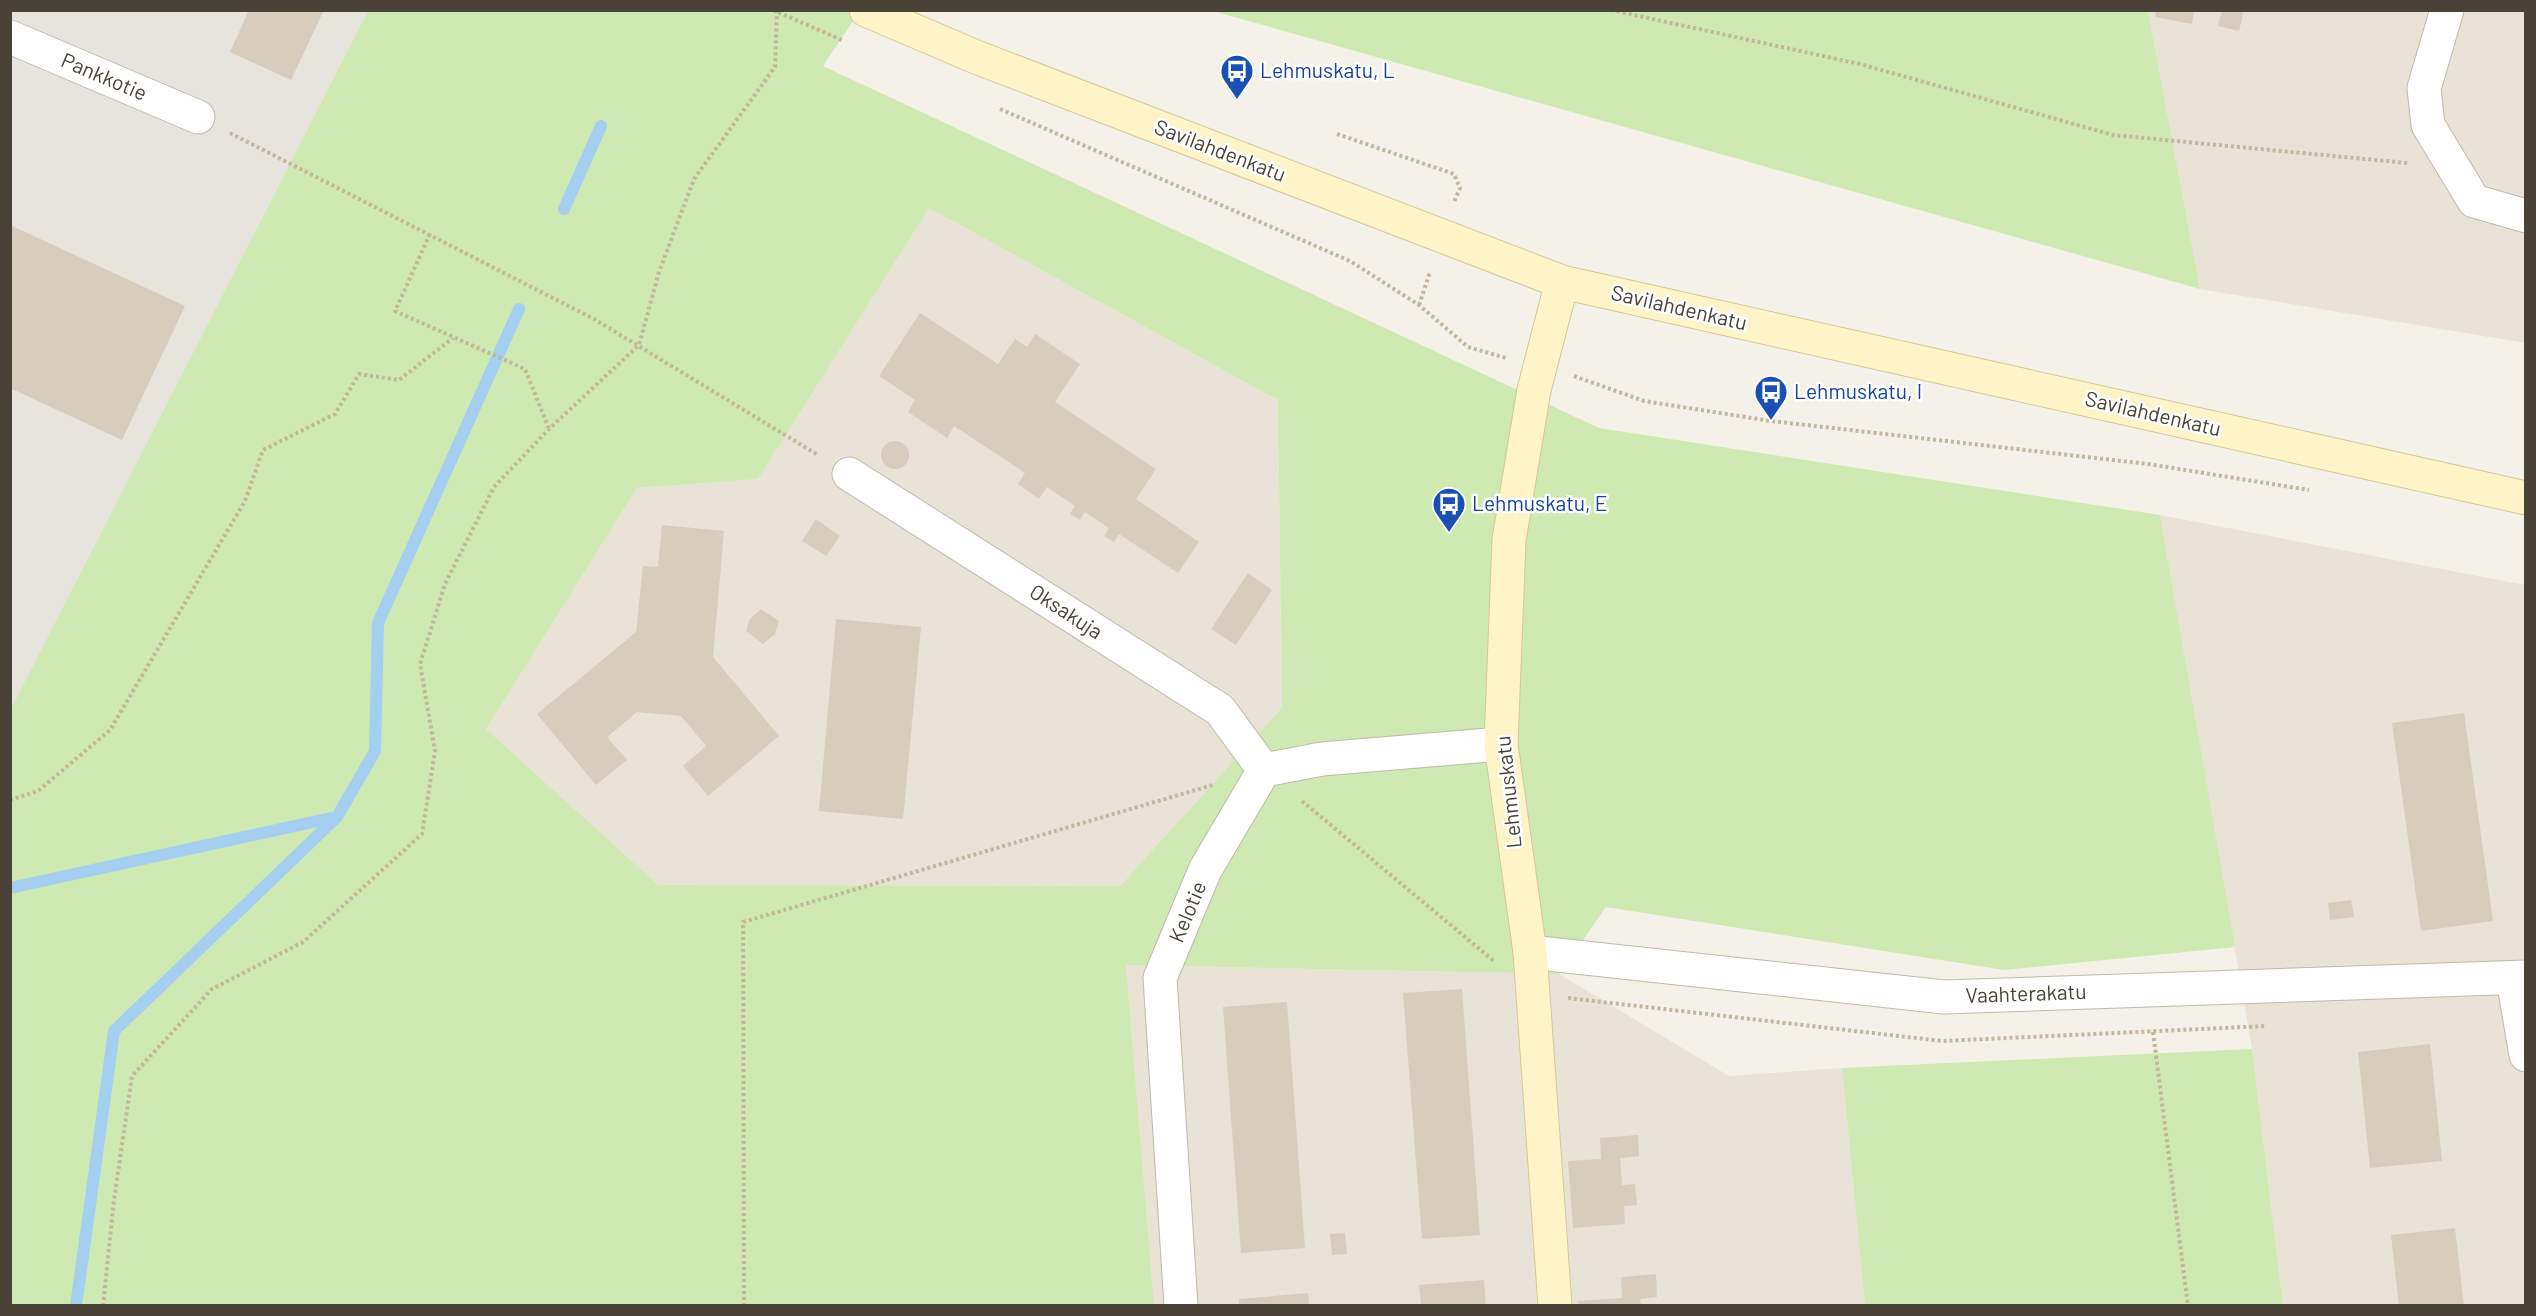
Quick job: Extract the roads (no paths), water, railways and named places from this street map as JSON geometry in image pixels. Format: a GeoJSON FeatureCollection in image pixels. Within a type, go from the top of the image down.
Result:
{"type":"FeatureCollection","features":[{"type":"Feature","properties":{"kind":"main road","name":"Savilahdenkatu"},"geometry":{"type":"LineString","coordinates":[[866,10],[987,61],[1562,282],[2526,498]]}},
{"type":"Feature","properties":{"kind":"main road","name":"Lehmuskatu"},"geometry":{"type":"LineString","coordinates":[[1555,1305],[1530,952],[1501,744],[1509,540],[1534,390],[1562,282]]}},
{"type":"Feature","properties":{"kind":"street"},"geometry":{"type":"LineString","coordinates":[[2447,10],[2424,88],[2428,125],[2456,167],[2474,201],[2526,216]]}},
{"type":"Feature","properties":{"kind":"street","name":"Pankkotie"},"geometry":{"type":"LineString","coordinates":[[10,37],[198,117]]}},
{"type":"Feature","properties":{"kind":"street","name":"Oksakuja"},"geometry":{"type":"LineString","coordinates":[[849,474],[1220,710],[1264,770]]}},
{"type":"Feature","properties":{"kind":"street"},"geometry":{"type":"LineString","coordinates":[[1264,770],[1322,759],[1501,744]]}},
{"type":"Feature","properties":{"kind":"street","name":"Kelotie"},"geometry":{"type":"LineString","coordinates":[[1181,1305],[1160,978],[1206,870],[1264,770]]}},
{"type":"Feature","properties":{"kind":"street","name":"Vaahterakatu"},"geometry":{"type":"LineString","coordinates":[[1530,952],[1944,997],[2519,978]]}},
{"type":"Feature","properties":{"kind":"street"},"geometry":{"type":"LineString","coordinates":[[2519,978],[2526,1055]]}},
{"type":"Feature","properties":{"kind":"waterway"},"geometry":{"type":"LineString","coordinates":[[564,209],[601,126]]}},
{"type":"Feature","properties":{"kind":"waterway"},"geometry":{"type":"LineString","coordinates":[[76,1306],[114,1031],[337,817],[375,751],[378,623],[519,309]]}},
{"type":"Feature","properties":{"kind":"waterway"},"geometry":{"type":"LineString","coordinates":[[10,888],[336,817]]}},
{"type":"Feature","properties":{"kind":"place","name":"Lehmuskatu, L"},"geometry":{"type":"Point","coordinates":[1237,100]}},
{"type":"Feature","properties":{"kind":"place","name":"Lehmuskatu, I"},"geometry":{"type":"Point","coordinates":[1771,421]}},
{"type":"Feature","properties":{"kind":"place","name":"Lehmuskatu, E"},"geometry":{"type":"Point","coordinates":[1449,533]}}]}
